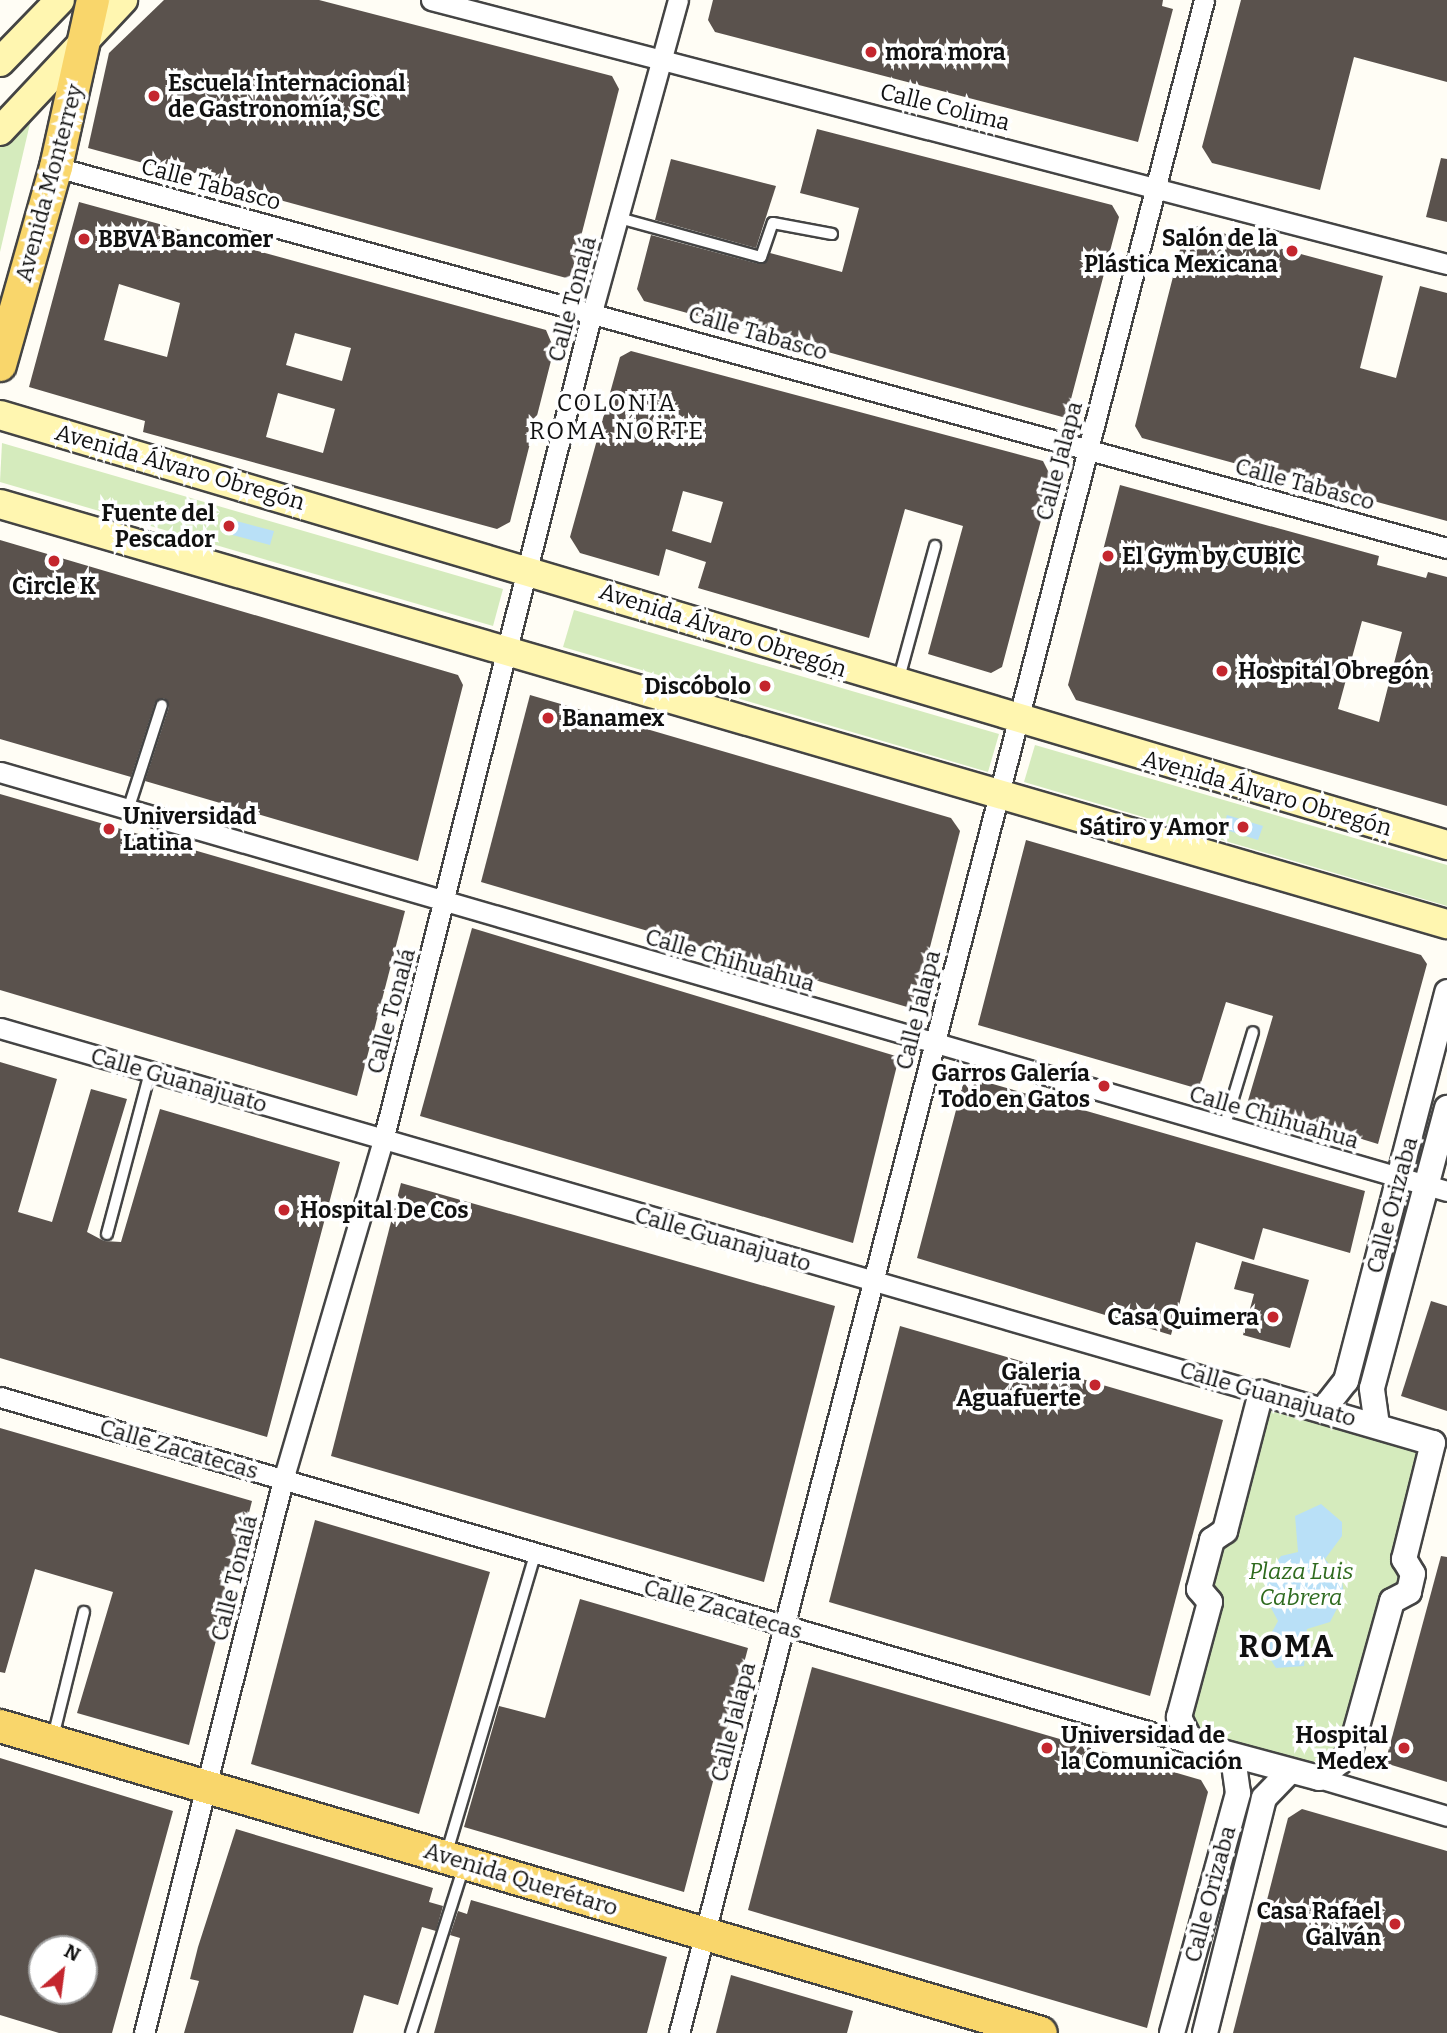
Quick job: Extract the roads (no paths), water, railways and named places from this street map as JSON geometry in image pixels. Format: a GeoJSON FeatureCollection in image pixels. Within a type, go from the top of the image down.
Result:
{"type":"FeatureCollection","features":[{"type":"Feature","properties":{"kind":"main road"},"geometry":{"type":"LineString","coordinates":[[0,62],[60,0]]}},
{"type":"Feature","properties":{"kind":"main road","name":"Avenida Monterrey"},"geometry":{"type":"LineString","coordinates":[[0,365],[56,167],[93,0]]}},
{"type":"Feature","properties":{"kind":"main road"},"geometry":{"type":"LineString","coordinates":[[0,131],[123,0]]}},
{"type":"Feature","properties":{"kind":"main road","name":"Avenida Álvaro Obregón"},"geometry":{"type":"LineString","coordinates":[[0,415],[531,569],[897,685],[1447,845]]}},
{"type":"Feature","properties":{"kind":"main road"},"geometry":{"type":"LineString","coordinates":[[0,504],[1447,924]]}},
{"type":"Feature","properties":{"kind":"main road","name":"Avenida Querétaro"},"geometry":{"type":"LineString","coordinates":[[0,1726],[1041,2033]]}},
{"type":"Feature","properties":{"kind":"street","name":"Calle Colima"},"geometry":{"type":"LineString","coordinates":[[431,0],[1156,186],[1447,264]]}},
{"type":"Feature","properties":{"kind":"street","name":"Calle Tonalá"},"geometry":{"type":"LineString","coordinates":[[144,2033],[284,1480],[383,1140],[531,569],[592,312],[678,0]]}},
{"type":"Feature","properties":{"kind":"street","name":"Calle Jalapa"},"geometry":{"type":"LineString","coordinates":[[679,2033],[1204,0]]}},
{"type":"Feature","properties":{"kind":"street","name":"Calle Tabasco"},"geometry":{"type":"LineString","coordinates":[[56,167],[1447,548]]}},
{"type":"Feature","properties":{"kind":"street","name":"Calle Chihuahua"},"geometry":{"type":"LineString","coordinates":[[0,772],[1224,1129],[1437,1188]]}},
{"type":"Feature","properties":{"kind":"street","name":"Calle Orizaba"},"geometry":{"type":"LineString","coordinates":[[1323,1410],[1346,1381],[1447,992]]}},
{"type":"Feature","properties":{"kind":"street","name":"Calle Guanajuato"},"geometry":{"type":"LineString","coordinates":[[0,1028],[1440,1445]]}},
{"type":"Feature","properties":{"kind":"street","name":"Calle Orizaba"},"geometry":{"type":"LineString","coordinates":[[1377,1425],[1371,1388],[1437,1188],[1447,1108]]}},
{"type":"Feature","properties":{"kind":"street"},"geometry":{"type":"LineString","coordinates":[[1192,1744],[1179,1717],[1210,1602],[1199,1589],[1212,1540],[1226,1531],[1261,1393]]}},
{"type":"Feature","properties":{"kind":"street","name":"Calle Zacatecas"},"geometry":{"type":"LineString","coordinates":[[0,1398],[783,1627],[1447,1816]]}},
{"type":"Feature","properties":{"kind":"street"},"geometry":{"type":"LineString","coordinates":[[1319,1778],[1349,1755],[1392,1601],[1409,1592],[1413,1574],[1404,1559],[1440,1445]]}},
{"type":"Feature","properties":{"kind":"street","name":"Calle Orizaba"},"geometry":{"type":"LineString","coordinates":[[1172,2033],[1238,1793],[1233,1756]]}},
{"type":"Feature","properties":{"kind":"street","name":"Calle Orizaba"},"geometry":{"type":"LineString","coordinates":[[1205,2033],[1264,1798],[1289,1772]]}},
{"type":"Feature","properties":{"kind":"lane"},"geometry":{"type":"LineString","coordinates":[[619,218],[761,257],[772,223],[832,234]]}},
{"type":"Feature","properties":{"kind":"lane"},"geometry":{"type":"LineString","coordinates":[[897,685],[935,546]]}},
{"type":"Feature","properties":{"kind":"lane"},"geometry":{"type":"LineString","coordinates":[[128,810],[162,705]]}},
{"type":"Feature","properties":{"kind":"lane"},"geometry":{"type":"LineString","coordinates":[[1224,1129],[1253,1032]]}},
{"type":"Feature","properties":{"kind":"lane"},"geometry":{"type":"LineString","coordinates":[[107,1234],[150,1072]]}},
{"type":"Feature","properties":{"kind":"lane"},"geometry":{"type":"LineString","coordinates":[[411,2033],[535,1554]]}},
{"type":"Feature","properties":{"kind":"lane"},"geometry":{"type":"LineString","coordinates":[[52,1741],[84,1612]]}},
{"type":"Feature","properties":{"kind":"water"},"geometry":{"type":"Polygon","coordinates":[[[229,519],[274,531],[270,545],[225,533],[229,519]]]}},
{"type":"Feature","properties":{"kind":"water"},"geometry":{"type":"Polygon","coordinates":[[[1227,815],[1263,826],[1258,840],[1223,829],[1227,815]]]}},
{"type":"Feature","properties":{"kind":"water"},"geometry":{"type":"Polygon","coordinates":[[[1321,1504],[1342,1522],[1342,1536],[1325,1559],[1342,1581],[1344,1595],[1330,1622],[1307,1629],[1304,1666],[1276,1668],[1263,1648],[1278,1621],[1263,1593],[1268,1573],[1281,1556],[1298,1552],[1295,1516],[1321,1504]]]}},
{"type":"Feature","properties":{"kind":"place","name":"mora mora"},"geometry":{"type":"Point","coordinates":[871,52]}},
{"type":"Feature","properties":{"kind":"place","name":"Escuela Internacional de Gastronomía, SC"},"geometry":{"type":"Point","coordinates":[154,96]}},
{"type":"Feature","properties":{"kind":"place","name":"BBVA Bancomer"},"geometry":{"type":"Point","coordinates":[84,239]}},
{"type":"Feature","properties":{"kind":"place","name":"Salón de la Plástica Mexicana"},"geometry":{"type":"Point","coordinates":[1292,251]}},
{"type":"Feature","properties":{"kind":"place","name":"Fuente del Pescador"},"geometry":{"type":"Point","coordinates":[229,526]}},
{"type":"Feature","properties":{"kind":"place","name":"El Gym by CUBIC"},"geometry":{"type":"Point","coordinates":[1108,556]}},
{"type":"Feature","properties":{"kind":"place","name":"Circle K"},"geometry":{"type":"Point","coordinates":[54,561]}},
{"type":"Feature","properties":{"kind":"place","name":"Hospital Obregón"},"geometry":{"type":"Point","coordinates":[1222,671]}},
{"type":"Feature","properties":{"kind":"place","name":"Discóbolo"},"geometry":{"type":"Point","coordinates":[765,686]}},
{"type":"Feature","properties":{"kind":"place","name":"Banamex"},"geometry":{"type":"Point","coordinates":[548,718]}},
{"type":"Feature","properties":{"kind":"place","name":"Sátiro y Amor"},"geometry":{"type":"Point","coordinates":[1243,827]}},
{"type":"Feature","properties":{"kind":"place","name":"Universidad Latina"},"geometry":{"type":"Point","coordinates":[109,829]}},
{"type":"Feature","properties":{"kind":"place","name":"Garros Galería Todo en Gatos"},"geometry":{"type":"Point","coordinates":[1104,1086]}},
{"type":"Feature","properties":{"kind":"place","name":"Hospital De Cos"},"geometry":{"type":"Point","coordinates":[284,1210]}},
{"type":"Feature","properties":{"kind":"place","name":"Casa Quimera"},"geometry":{"type":"Point","coordinates":[1273,1317]}},
{"type":"Feature","properties":{"kind":"place","name":"Galeria Aguafuerte"},"geometry":{"type":"Point","coordinates":[1095,1385]}},
{"type":"Feature","properties":{"kind":"place","name":"Universidad de la Comunicación"},"geometry":{"type":"Point","coordinates":[1047,1748]}},
{"type":"Feature","properties":{"kind":"place","name":"Hospital Medex"},"geometry":{"type":"Point","coordinates":[1404,1748]}},
{"type":"Feature","properties":{"kind":"place","name":"Casa Rafael Galván"},"geometry":{"type":"Point","coordinates":[1395,1924]}},
{"type":"Feature","properties":{"kind":"district","name":"COLONIA ROMA NORTE"},"geometry":{"type":"Point","coordinates":[617,418]}},
{"type":"Feature","properties":{"kind":"district","name":"ROMA"},"geometry":{"type":"Point","coordinates":[1287,1647]}},
{"type":"Feature","properties":{"kind":"park label","name":"Plaza Luis Cabrera"},"geometry":{"type":"Point","coordinates":[1301,1584]}}]}
